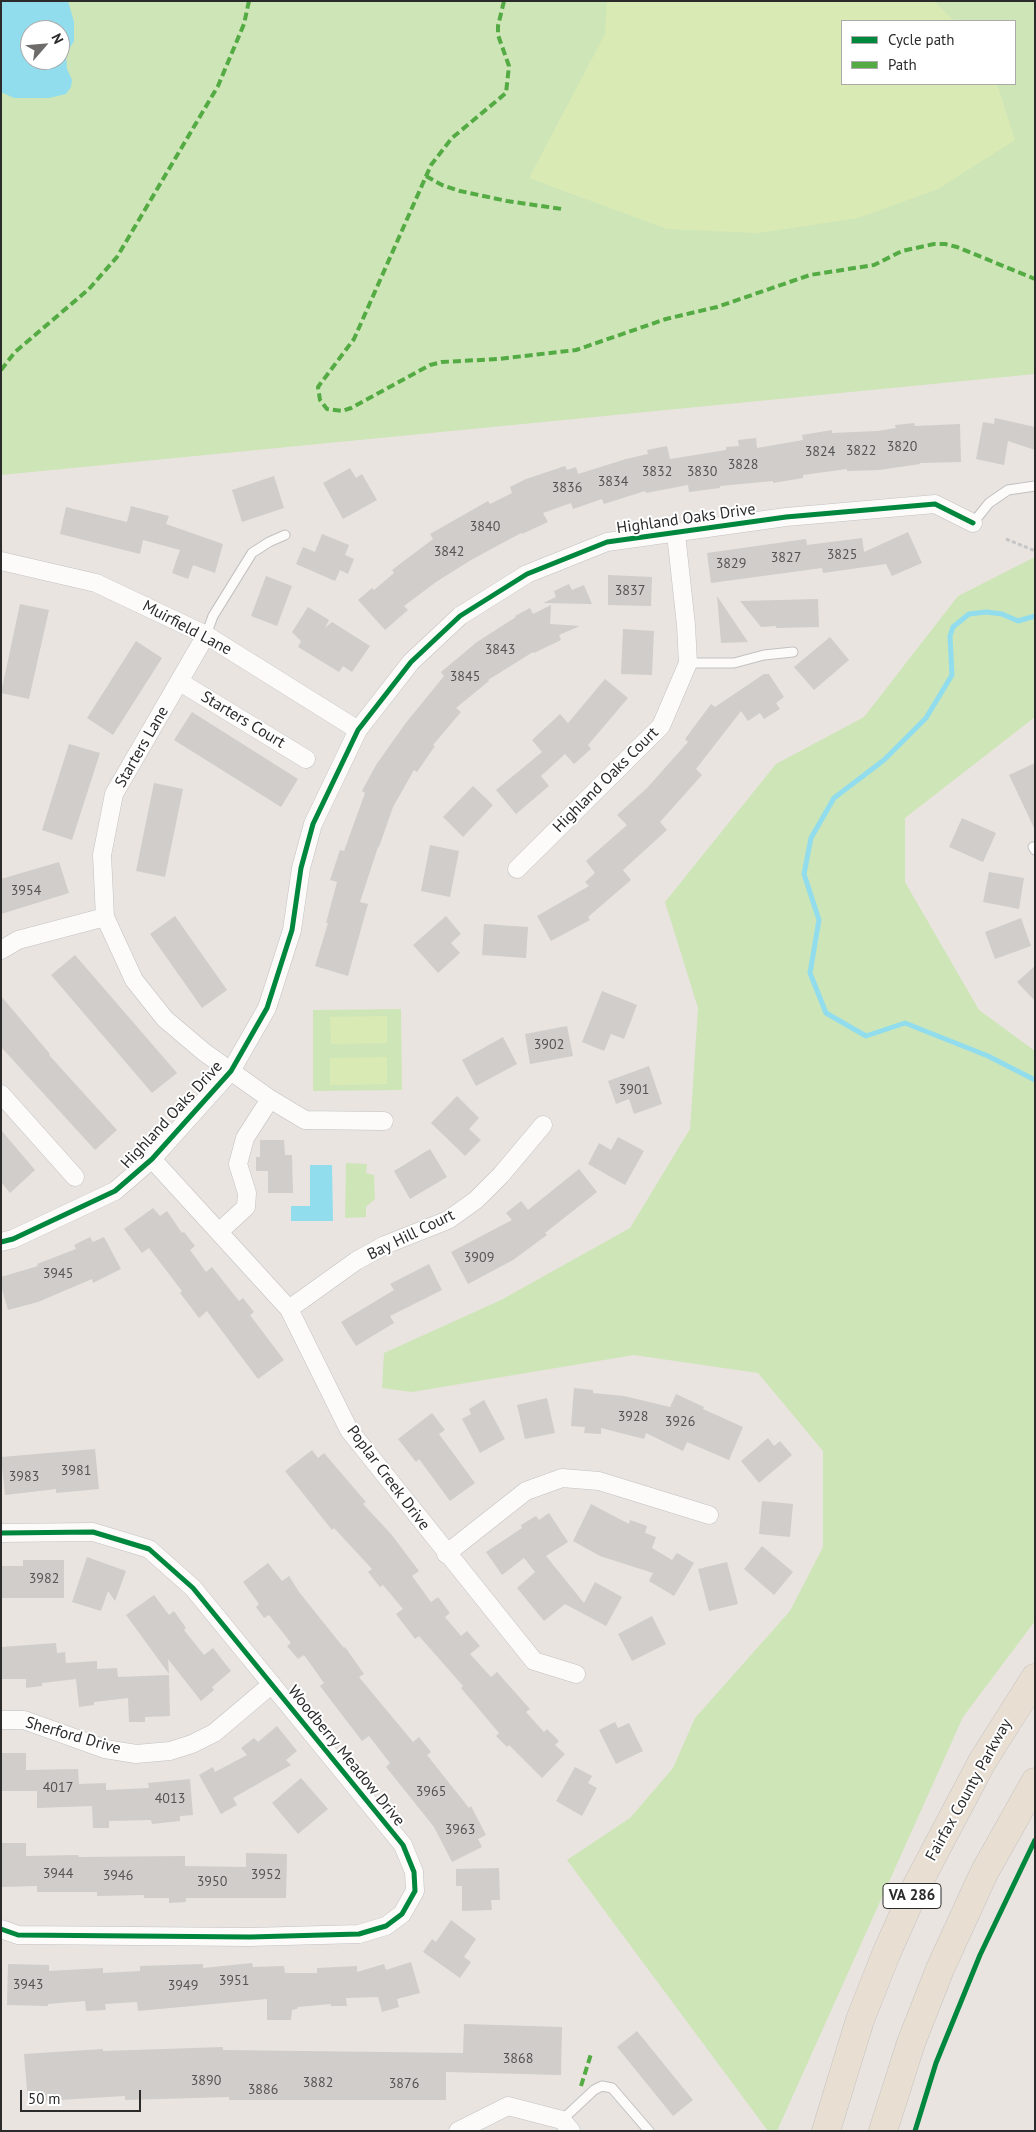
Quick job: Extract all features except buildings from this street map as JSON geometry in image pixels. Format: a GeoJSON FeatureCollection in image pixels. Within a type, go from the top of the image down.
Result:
{"type":"FeatureCollection","features":[{"type":"Feature","properties":{"kind":"highway","name":"Fairfax County Parkway"},"geometry":{"type":"LineString","coordinates":[[826,2131],[860,2020],[886,1954],[915,1889],[982,1762],[1035,1678]]}},
{"type":"Feature","properties":{"kind":"highway"},"geometry":{"type":"LineString","coordinates":[[883,2131],[911,2043],[940,1969],[984,1873],[1035,1782]]}},
{"type":"Feature","properties":{"kind":"street","name":"Highland Oaks Drive"},"geometry":{"type":"LineString","coordinates":[[1,1242],[13,1239],[115,1191],[152,1159],[232,1071],[267,1008],[292,930],[301,868],[312,824],[358,730],[411,662],[460,616],[527,574],[607,542],[676,534],[786,517],[935,504],[973,524]]}},
{"type":"Feature","properties":{"kind":"street","name":"Highland Oaks Court"},"geometry":{"type":"LineString","coordinates":[[517,869],[661,726],[688,663],[686,625],[676,534]]}},
{"type":"Feature","properties":{"kind":"street","name":"Muirfield Lane"},"geometry":{"type":"LineString","coordinates":[[1,560],[96,582],[206,635],[358,730]]}},
{"type":"Feature","properties":{"kind":"street","name":"Starters Lane"},"geometry":{"type":"LineString","coordinates":[[206,635],[114,794],[102,855],[105,917],[134,980],[165,1019],[204,1052],[270,1099],[305,1120],[384,1121]]}},
{"type":"Feature","properties":{"kind":"street","name":"Starters Court"},"geometry":{"type":"LineString","coordinates":[[180,682],[306,759]]}},
{"type":"Feature","properties":{"kind":"street"},"geometry":{"type":"LineString","coordinates":[[1,950],[18,940],[105,917]]}},
{"type":"Feature","properties":{"kind":"street"},"geometry":{"type":"LineString","coordinates":[[1,1094],[75,1177]]}},
{"type":"Feature","properties":{"kind":"street"},"geometry":{"type":"LineString","coordinates":[[219,1232],[246,1207],[246,1193],[238,1164],[245,1138],[270,1099]]}},
{"type":"Feature","properties":{"kind":"street","name":"Bay Hill Court"},"geometry":{"type":"LineString","coordinates":[[288,1309],[356,1261],[385,1245],[448,1220],[476,1200],[501,1175],[543,1125]]}},
{"type":"Feature","properties":{"kind":"street","name":"Poplar Creek Drive"},"geometry":{"type":"LineString","coordinates":[[152,1159],[288,1309],[349,1430],[446,1554],[534,1661],[576,1674]]}},
{"type":"Feature","properties":{"kind":"street"},"geometry":{"type":"LineString","coordinates":[[446,1554],[526,1491],[562,1478],[599,1481],[709,1515]]}},
{"type":"Feature","properties":{"kind":"street","name":"Woodberry Meadow Drive"},"geometry":{"type":"LineString","coordinates":[[1,1533],[93,1532],[149,1548],[193,1588],[403,1846],[414,1872],[415,1891],[402,1914],[386,1926],[359,1934],[250,1937],[18,1935],[1,1929]]}},
{"type":"Feature","properties":{"kind":"street","name":"Sherford Drive"},"geometry":{"type":"LineString","coordinates":[[1,1720],[24,1720],[105,1749],[136,1754],[170,1751],[192,1744],[214,1733],[272,1684]]}},
{"type":"Feature","properties":{"kind":"street"},"geometry":{"type":"LineString","coordinates":[[465,2129],[508,2106],[566,2125]]}},
{"type":"Feature","properties":{"kind":"lane"},"geometry":{"type":"LineString","coordinates":[[973,524],[989,503],[1008,490],[1035,486]]}},
{"type":"Feature","properties":{"kind":"lane"},"geometry":{"type":"LineString","coordinates":[[206,635],[213,616],[252,553],[269,542],[285,535]]}},
{"type":"Feature","properties":{"kind":"lane"},"geometry":{"type":"LineString","coordinates":[[688,663],[734,663],[764,655],[793,652]]}},
{"type":"Feature","properties":{"kind":"lane"},"geometry":{"type":"LineString","coordinates":[[566,2125],[594,2090],[602,2086],[612,2088],[649,2131]]}},
{"type":"Feature","properties":{"kind":"path"},"geometry":{"type":"LineString","coordinates":[[1006,539],[1035,551]]}},
{"type":"Feature","properties":{"kind":"green space"},"geometry":{"type":"Polygon","coordinates":[[[1,1],[1035,1],[1035,374],[1,475],[1,1]]]}},
{"type":"Feature","properties":{"kind":"green space"},"geometry":{"type":"Polygon","coordinates":[[[607,1],[934,1],[953,20],[841,20],[841,85],[997,85],[1015,140],[938,189],[858,218],[758,233],[667,229],[529,178],[605,34],[607,1]]]}},
{"type":"Feature","properties":{"kind":"green space"},"geometry":{"type":"Polygon","coordinates":[[[1035,557],[1035,717],[905,818],[905,882],[979,1010],[1035,1051],[1035,1621],[963,1717],[777,2131],[768,2131],[567,1860],[630,1818],[673,1768],[695,1718],[790,1611],[823,1547],[823,1451],[758,1373],[634,1355],[412,1392],[382,1388],[384,1353],[501,1300],[630,1228],[690,1129],[698,1008],[665,902],[776,764],[864,717],[958,596],[1035,557]]]}},
{"type":"Feature","properties":{"kind":"green space"},"geometry":{"type":"Polygon","coordinates":[[[401,1009],[402,1090],[313,1091],[313,1010],[401,1009]]]}},
{"type":"Feature","properties":{"kind":"green space"},"geometry":{"type":"Polygon","coordinates":[[[387,1016],[387,1043],[331,1044],[330,1017],[387,1016]]]}},
{"type":"Feature","properties":{"kind":"green space"},"geometry":{"type":"Polygon","coordinates":[[[387,1057],[387,1084],[330,1085],[330,1058],[387,1057]]]}},
{"type":"Feature","properties":{"kind":"green space"},"geometry":{"type":"Polygon","coordinates":[[[346,1163],[367,1164],[366,1173],[374,1175],[375,1199],[366,1207],[366,1217],[345,1218],[346,1163]]]}},
{"type":"Feature","properties":{"kind":"water"},"geometry":{"type":"Polygon","coordinates":[[[1,1],[68,1],[74,22],[74,41],[70,48],[70,20],[20,20],[20,70],[67,70],[72,80],[71,87],[66,94],[49,98],[14,98],[1,92],[1,1]]]}},
{"type":"Feature","properties":{"kind":"water"},"geometry":{"type":"Polygon","coordinates":[[[310,1165],[332,1165],[333,1221],[291,1221],[291,1206],[310,1206],[310,1165]]]}},
{"type":"Feature","properties":{"kind":"waterway"},"geometry":{"type":"LineString","coordinates":[[1035,616],[1018,621],[1002,614],[986,612],[969,614],[953,627],[950,636],[952,675],[926,718],[884,760],[834,798],[811,838],[804,874],[819,920],[810,973],[826,1013],[866,1036],[905,1023],[988,1056],[1035,1080]]}},
{"type":"Feature","properties":{"kind":"marked path"},"geometry":{"type":"LineString","coordinates":[[1,370],[15,352],[89,289],[117,257],[218,86],[244,24],[249,1]]}},
{"type":"Feature","properties":{"kind":"marked path"},"geometry":{"type":"LineString","coordinates":[[504,1],[498,26],[498,35],[509,66],[506,93],[452,138],[431,165],[354,339],[318,387],[320,400],[327,409],[342,411],[351,408],[430,365],[442,362],[498,359],[576,350],[666,319],[717,307],[810,275],[874,265],[902,251],[934,244],[957,247],[1035,279]]}},
{"type":"Feature","properties":{"kind":"marked path"},"geometry":{"type":"LineString","coordinates":[[426,176],[442,185],[460,191],[507,201],[562,209]]}},
{"type":"Feature","properties":{"kind":"marked path"},"geometry":{"type":"LineString","coordinates":[[581,2086],[591,2054]]}},
{"type":"Feature","properties":{"kind":"cycle path"},"geometry":{"type":"LineString","coordinates":[[1,1242],[13,1239],[115,1191],[152,1159],[231,1071],[267,1008],[292,930],[301,868],[313,824],[358,730],[411,662],[460,616],[527,574],[607,542],[786,517],[935,504],[973,523]]}},
{"type":"Feature","properties":{"kind":"cycle path"},"geometry":{"type":"LineString","coordinates":[[1,1533],[93,1532],[149,1549],[193,1588],[403,1845],[414,1872],[415,1891],[402,1914],[386,1926],[359,1934],[250,1937],[18,1935],[1,1929]]}},
{"type":"Feature","properties":{"kind":"cycle path"},"geometry":{"type":"LineString","coordinates":[[915,2131],[936,2063],[980,1955],[1035,1840]]}}]}
